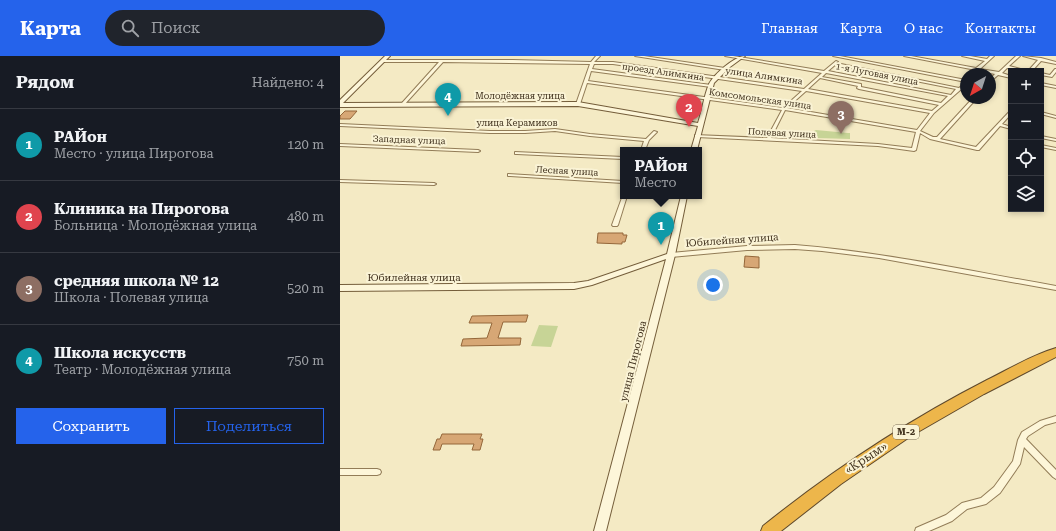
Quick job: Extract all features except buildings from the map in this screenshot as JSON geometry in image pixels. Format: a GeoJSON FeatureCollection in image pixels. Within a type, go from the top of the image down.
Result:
{"type":"FeatureCollection","features":[{"type":"Feature","properties":{"kind":"highway","name":"«Крым»"},"geometry":{"type":"LineString","coordinates":[[768,531],[812,495],[859,461],[902,434],[1018,370],[1056,352]]}},
{"type":"Feature","properties":{"kind":"street"},"geometry":{"type":"LineString","coordinates":[[340,104],[388,56]]}},
{"type":"Feature","properties":{"kind":"street"},"geometry":{"type":"LineString","coordinates":[[578,104],[593,61],[598,56]]}},
{"type":"Feature","properties":{"kind":"street"},"geometry":{"type":"LineString","coordinates":[[637,56],[725,69]]}},
{"type":"Feature","properties":{"kind":"street","name":"1-я Луговая улица"},"geometry":{"type":"LineString","coordinates":[[727,56],[742,57],[952,96]]}},
{"type":"Feature","properties":{"kind":"street"},"geometry":{"type":"LineString","coordinates":[[835,56],[960,81]]}},
{"type":"Feature","properties":{"kind":"street"},"geometry":{"type":"LineString","coordinates":[[768,140],[784,109],[841,56]]}},
{"type":"Feature","properties":{"kind":"street"},"geometry":{"type":"LineString","coordinates":[[906,56],[972,68]]}},
{"type":"Feature","properties":{"kind":"street"},"geometry":{"type":"LineString","coordinates":[[964,56],[987,60]]}},
{"type":"Feature","properties":{"kind":"street"},"geometry":{"type":"LineString","coordinates":[[979,68],[992,56]]}},
{"type":"Feature","properties":{"kind":"street"},"geometry":{"type":"LineString","coordinates":[[998,74],[1018,56]]}},
{"type":"Feature","properties":{"kind":"street"},"geometry":{"type":"LineString","coordinates":[[1025,56],[1056,63]]}},
{"type":"Feature","properties":{"kind":"street"},"geometry":{"type":"LineString","coordinates":[[695,147],[699,125],[711,86],[716,77],[742,57]]}},
{"type":"Feature","properties":{"kind":"street"},"geometry":{"type":"LineString","coordinates":[[1033,68],[1041,60]]}},
{"type":"Feature","properties":{"kind":"street","name":"улица Алимкина"},"geometry":{"type":"LineString","coordinates":[[383,61],[593,61],[805,90],[932,112]]}},
{"type":"Feature","properties":{"kind":"street"},"geometry":{"type":"LineString","coordinates":[[403,104],[442,61]]}},
{"type":"Feature","properties":{"kind":"street"},"geometry":{"type":"LineString","coordinates":[[834,64],[960,89]]}},
{"type":"Feature","properties":{"kind":"street"},"geometry":{"type":"LineString","coordinates":[[1007,66],[1015,68]]}},
{"type":"Feature","properties":{"kind":"street","name":"проезд Алимкина"},"geometry":{"type":"LineString","coordinates":[[590,70],[711,86]]}},
{"type":"Feature","properties":{"kind":"street"},"geometry":{"type":"LineString","coordinates":[[1050,76],[1056,70]]}},
{"type":"Feature","properties":{"kind":"street"},"geometry":{"type":"LineString","coordinates":[[998,74],[1008,76]]}},
{"type":"Feature","properties":{"kind":"street"},"geometry":{"type":"LineString","coordinates":[[1044,75],[1056,78]]}},
{"type":"Feature","properties":{"kind":"street"},"geometry":{"type":"LineString","coordinates":[[819,77],[860,85],[859,88],[942,104]]}},
{"type":"Feature","properties":{"kind":"street","name":"Комсомольская улица"},"geometry":{"type":"LineString","coordinates":[[586,82],[707,100],[784,109],[918,131],[932,138],[977,149],[999,125]]}},
{"type":"Feature","properties":{"kind":"street"},"geometry":{"type":"LineString","coordinates":[[1044,85],[1056,87]]}},
{"type":"Feature","properties":{"kind":"street"},"geometry":{"type":"LineString","coordinates":[[918,131],[932,112],[960,89]]}},
{"type":"Feature","properties":{"kind":"street","name":"Молодёжная улица"},"geometry":{"type":"LineString","coordinates":[[340,104],[578,104],[699,125]]}},
{"type":"Feature","properties":{"kind":"street"},"geometry":{"type":"LineString","coordinates":[[932,138],[938,138],[969,104]]}},
{"type":"Feature","properties":{"kind":"street"},"geometry":{"type":"LineString","coordinates":[[1044,114],[1056,117]]}},
{"type":"Feature","properties":{"kind":"street"},"geometry":{"type":"LineString","coordinates":[[1008,115],[999,125],[1008,127]]}},
{"type":"Feature","properties":{"kind":"street","name":"улица Керамиков"},"geometry":{"type":"LineString","coordinates":[[340,125],[490,132],[555,130],[647,140]]}},
{"type":"Feature","properties":{"kind":"street","name":"Полевая улица"},"geometry":{"type":"LineString","coordinates":[[697,136],[878,145],[914,150],[918,131]]}},
{"type":"Feature","properties":{"kind":"street"},"geometry":{"type":"LineString","coordinates":[[644,147],[647,140],[654,132]]}},
{"type":"Feature","properties":{"kind":"street"},"geometry":{"type":"LineString","coordinates":[[1044,138],[1056,140]]}},
{"type":"Feature","properties":{"kind":"street","name":"Западная улица"},"geometry":{"type":"LineString","coordinates":[[340,145],[478,151]]}},
{"type":"Feature","properties":{"kind":"street"},"geometry":{"type":"LineString","coordinates":[[1044,147],[1056,149]]}},
{"type":"Feature","properties":{"kind":"street"},"geometry":{"type":"LineString","coordinates":[[517,153],[620,158]]}},
{"type":"Feature","properties":{"kind":"street","name":"Лесная улица"},"geometry":{"type":"LineString","coordinates":[[510,175],[620,182]]}},
{"type":"Feature","properties":{"kind":"street"},"geometry":{"type":"LineString","coordinates":[[340,181],[434,184]]}},
{"type":"Feature","properties":{"kind":"street"},"geometry":{"type":"LineString","coordinates":[[615,225],[624,199]]}},
{"type":"Feature","properties":{"kind":"street","name":"улица Пирогова"},"geometry":{"type":"LineString","coordinates":[[600,531],[671,255],[683,199]]}},
{"type":"Feature","properties":{"kind":"street","name":"Юбилейная улица"},"geometry":{"type":"LineString","coordinates":[[340,288],[574,286],[595,281],[671,255],[747,248],[795,247],[879,256],[1056,288]]}},
{"type":"Feature","properties":{"kind":"street"},"geometry":{"type":"LineString","coordinates":[[919,531],[949,518],[964,506],[983,501],[997,490],[1017,462],[1022,440],[1029,431],[1043,423],[1056,419]]}},
{"type":"Feature","properties":{"kind":"street"},"geometry":{"type":"LineString","coordinates":[[1022,440],[1056,475]]}},
{"type":"Feature","properties":{"kind":"street"},"geometry":{"type":"LineString","coordinates":[[340,472],[378,472]]}},
{"type":"Feature","properties":{"kind":"green space"},"geometry":{"type":"Polygon","coordinates":[[[814,131],[850,133],[850,139],[813,137],[814,131]]]}},
{"type":"Feature","properties":{"kind":"green space"},"geometry":{"type":"Polygon","coordinates":[[[539,325],[558,326],[551,347],[531,346],[539,325]]]}},
{"type":"Feature","properties":{"kind":"place","name":"Школа искусств"},"geometry":{"type":"Point","coordinates":[448,116]}},
{"type":"Feature","properties":{"kind":"place","name":"Клиника на Пирогова"},"geometry":{"type":"Point","coordinates":[689,127]}},
{"type":"Feature","properties":{"kind":"place","name":"средняя школа № 12"},"geometry":{"type":"Point","coordinates":[841,134]}},
{"type":"Feature","properties":{"kind":"place","name":"РАЙон"},"geometry":{"type":"Point","coordinates":[661,245]}}]}
